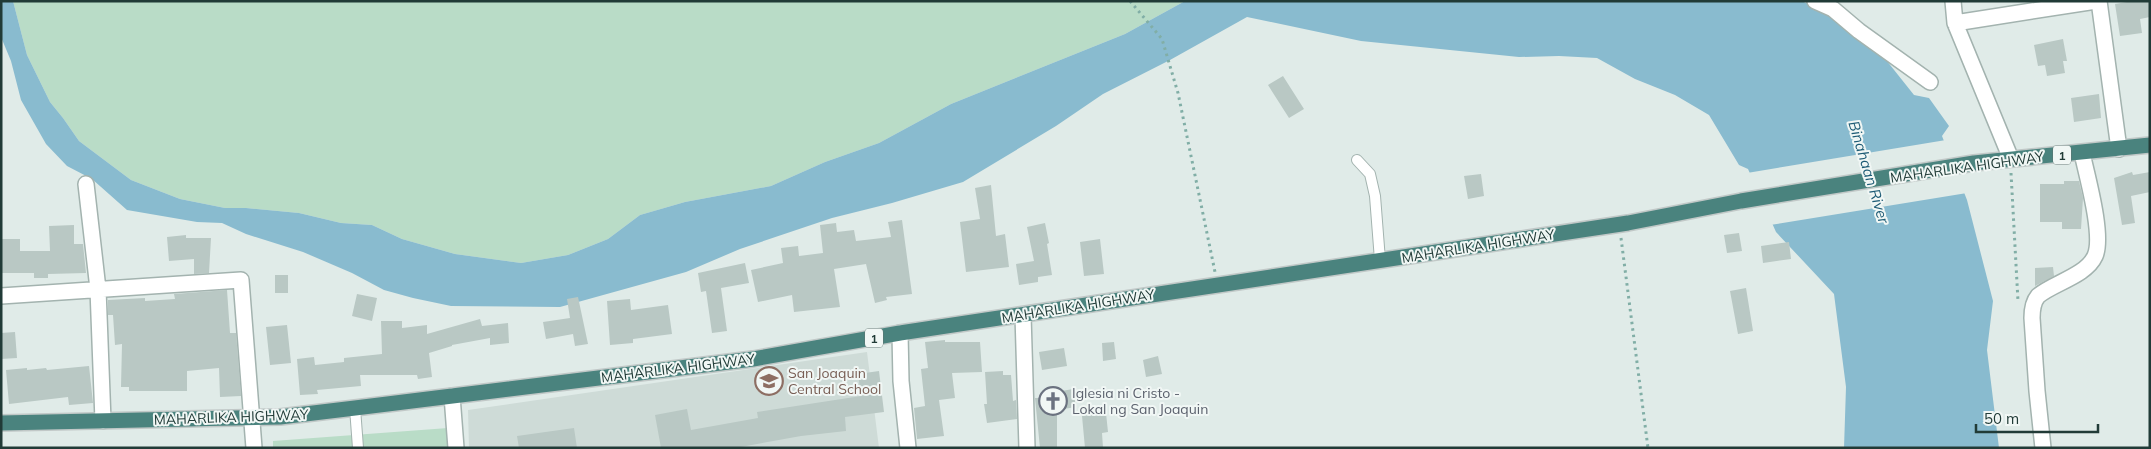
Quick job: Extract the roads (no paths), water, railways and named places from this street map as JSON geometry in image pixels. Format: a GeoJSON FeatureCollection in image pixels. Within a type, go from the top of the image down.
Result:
{"type":"FeatureCollection","features":[{"type":"Feature","properties":{"kind":"highway","name":"MAHARLIKA HIGHWAY"},"geometry":{"type":"LineString","coordinates":[[1,423],[280,418],[753,359],[900,333],[1619,224],[1741,201],[1974,163],[2150,145]]}},
{"type":"Feature","properties":{"kind":"street"},"geometry":{"type":"LineString","coordinates":[[1815,1],[1833,9],[1859,31],[1930,82]]}},
{"type":"Feature","properties":{"kind":"street"},"geometry":{"type":"LineString","coordinates":[[1953,1],[1955,23],[2011,159]]}},
{"type":"Feature","properties":{"kind":"street"},"geometry":{"type":"LineString","coordinates":[[1955,23],[2097,1],[2119,148]]}},
{"type":"Feature","properties":{"kind":"street"},"geometry":{"type":"LineString","coordinates":[[2043,448],[2036,391],[2033,307],[2038,297],[2085,267],[2095,257],[2098,241],[2082,153]]}},
{"type":"Feature","properties":{"kind":"street"},"geometry":{"type":"LineString","coordinates":[[86,184],[98,288],[103,421]]}},
{"type":"Feature","properties":{"kind":"street"},"geometry":{"type":"LineString","coordinates":[[1,296],[98,288],[241,280],[254,448]]}},
{"type":"Feature","properties":{"kind":"street"},"geometry":{"type":"LineString","coordinates":[[1023,314],[1027,448]]}},
{"type":"Feature","properties":{"kind":"street"},"geometry":{"type":"LineString","coordinates":[[900,333],[901,381],[908,448]]}},
{"type":"Feature","properties":{"kind":"street"},"geometry":{"type":"LineString","coordinates":[[452,396],[456,448]]}},
{"type":"Feature","properties":{"kind":"lane"},"geometry":{"type":"LineString","coordinates":[[1357,160],[1370,174],[1375,196],[1380,260]]}},
{"type":"Feature","properties":{"kind":"lane"},"geometry":{"type":"LineString","coordinates":[[355,408],[358,448]]}},
{"type":"Feature","properties":{"kind":"water","name":"Binahaan River"},"geometry":{"type":"Polygon","coordinates":[[[1,1],[13,1],[27,55],[50,102],[79,141],[131,180],[180,199],[225,208],[299,213],[341,223],[372,225],[402,239],[455,254],[521,263],[568,255],[608,239],[640,215],[685,202],[771,186],[825,162],[879,143],[951,104],[1125,34],[1185,1],[1801,1],[1817,7],[1871,41],[1914,95],[1929,98],[1949,126],[1942,136],[1967,200],[1993,301],[1987,350],[1999,448],[1844,448],[1846,387],[1834,294],[1776,232],[1748,169],[1739,165],[1709,115],[1675,95],[1635,79],[1597,58],[1559,56],[1519,57],[1361,41],[1247,17],[1170,60],[1103,94],[1056,126],[963,182],[832,218],[740,249],[686,272],[560,307],[451,306],[384,290],[352,273],[303,252],[246,234],[222,223],[197,222],[127,210],[92,179],[67,166],[46,144],[21,100],[11,61],[1,37],[1,1]]]}},
{"type":"Feature","properties":{"kind":"place","name":"San Joaquin Central School"},"geometry":{"type":"Point","coordinates":[769,381]}},
{"type":"Feature","properties":{"kind":"place","name":"Iglesia ni Cristo - Lokal ng San Joaquin"},"geometry":{"type":"Point","coordinates":[1053,401]}}]}
